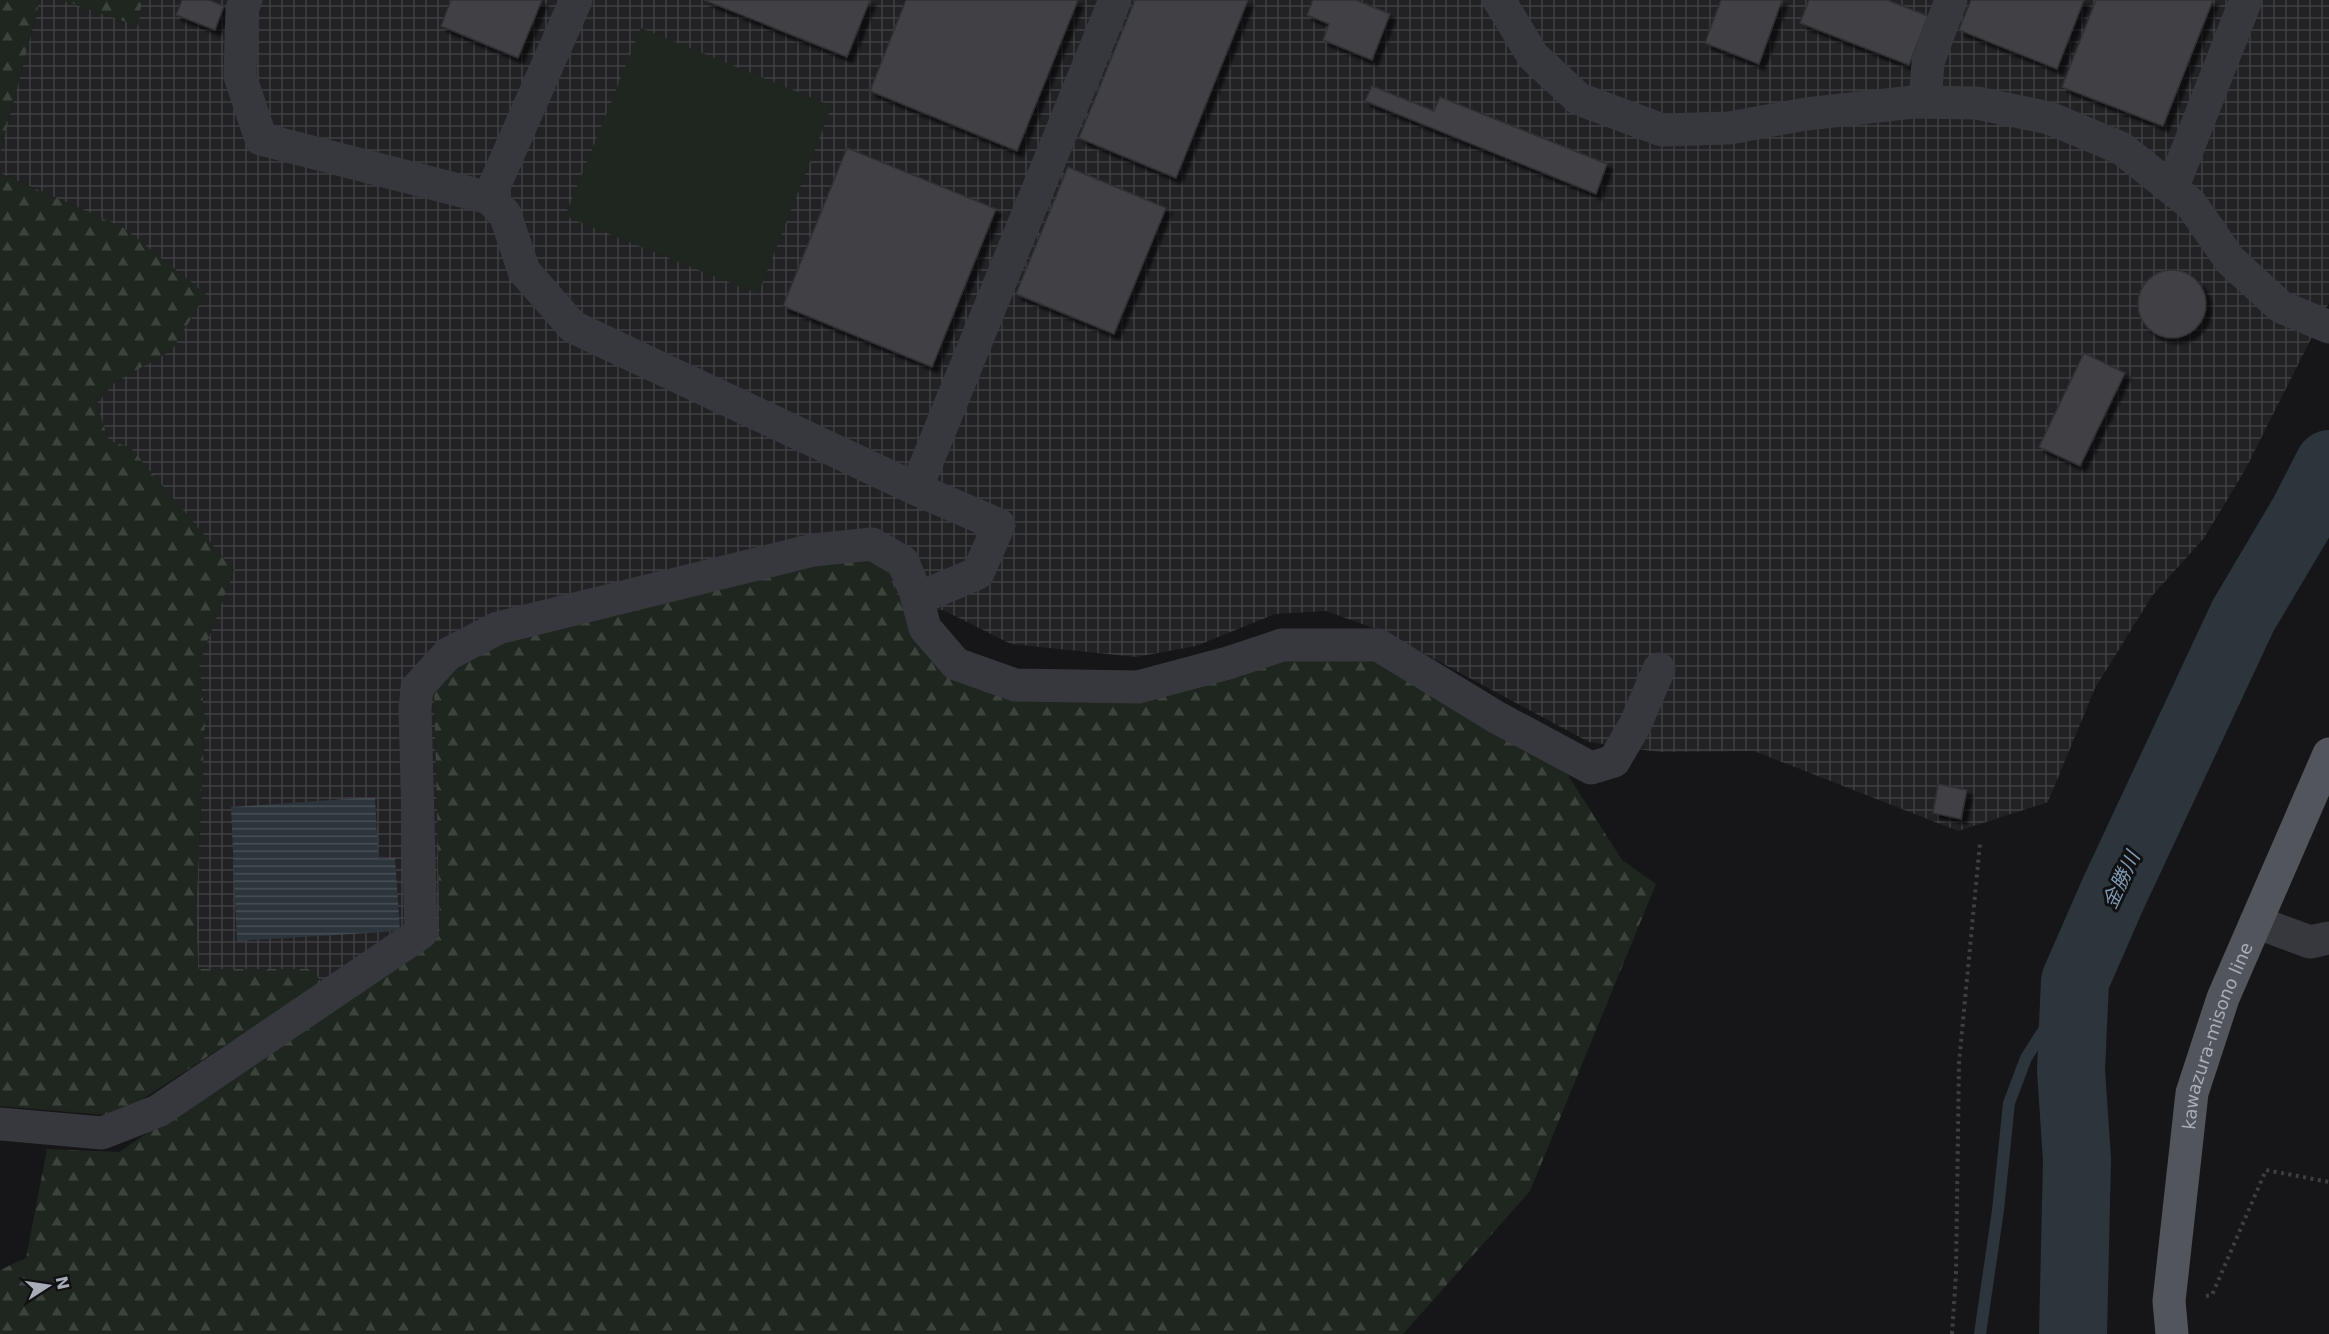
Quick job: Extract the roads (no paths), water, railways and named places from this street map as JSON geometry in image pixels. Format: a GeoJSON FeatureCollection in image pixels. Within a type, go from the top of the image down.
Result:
{"type":"FeatureCollection","features":[{"type":"Feature","properties":{"kind":"main road","name":"kawazura-misono line"},"geometry":{"type":"LineString","coordinates":[[2172,1334],[2169,1301],[2192,1093],[2223,998],[2329,754]]}},
{"type":"Feature","properties":{"kind":"lane"},"geometry":{"type":"LineString","coordinates":[[246,0],[242,9],[240,76],[261,140],[489,198],[505,214],[524,271],[573,327],[916,489],[999,525],[978,573],[917,599]]}},
{"type":"Feature","properties":{"kind":"lane"},"geometry":{"type":"LineString","coordinates":[[489,198],[576,0]]}},
{"type":"Feature","properties":{"kind":"lane"},"geometry":{"type":"LineString","coordinates":[[916,489],[1115,0]]}},
{"type":"Feature","properties":{"kind":"lane"},"geometry":{"type":"LineString","coordinates":[[1498,0],[1533,56],[1579,99],[1662,130],[1729,128],[1806,114],[1925,102],[1977,103],[2049,118],[2121,148],[2191,204],[2230,260],[2281,307],[2328,326]]}},
{"type":"Feature","properties":{"kind":"lane"},"geometry":{"type":"LineString","coordinates":[[1925,102],[1928,62],[1951,0]]}},
{"type":"Feature","properties":{"kind":"lane"},"geometry":{"type":"LineString","coordinates":[[2172,189],[2246,0]]}},
{"type":"Feature","properties":{"kind":"lane"},"geometry":{"type":"LineString","coordinates":[[0,1124],[102,1133],[158,1111],[420,933],[415,709],[417,688],[448,654],[498,628],[813,550],[873,544],[903,562],[925,628],[956,664],[1015,685],[1138,687],[1228,663],[1282,645],[1378,645],[1496,717],[1591,768],[1614,761],[1635,725],[1659,669]]}},
{"type":"Feature","properties":{"kind":"lane"},"geometry":{"type":"LineString","coordinates":[[2256,921],[2310,942],[2329,938]]}},
{"type":"Feature","properties":{"kind":"waterway","name":"金勝川"},"geometry":{"type":"LineString","coordinates":[[2073,1334],[2077,1160],[2071,1070],[2075,981],[2113,894],[2243,616],[2304,513],[2329,464]]}},
{"type":"Feature","properties":{"kind":"waterway"},"geometry":{"type":"LineString","coordinates":[[1980,1334],[1998,1210],[2009,1103],[2026,1058],[2075,981]]}}]}
